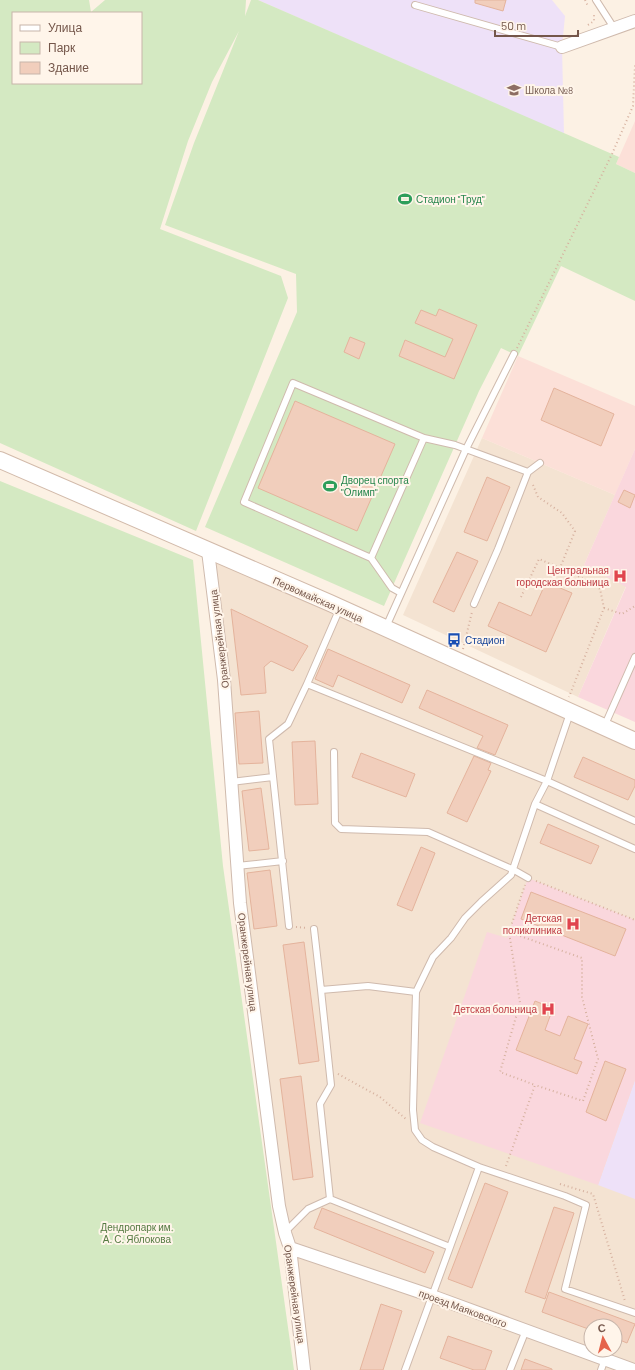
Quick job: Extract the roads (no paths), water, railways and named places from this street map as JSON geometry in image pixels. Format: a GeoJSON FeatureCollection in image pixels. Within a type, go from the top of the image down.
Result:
{"type":"FeatureCollection","features":[{"type":"Feature","properties":{"kind":"main road","name":"Первомайская улица"},"geometry":{"type":"LineString","coordinates":[[0,460],[340,608],[466,665],[570,704],[604,727],[635,740]]}},
{"type":"Feature","properties":{"kind":"street"},"geometry":{"type":"LineString","coordinates":[[562,47],[635,21]]}},
{"type":"Feature","properties":{"kind":"street","name":"Оранжерейная улица"},"geometry":{"type":"LineString","coordinates":[[208,551],[224,680],[240,903],[279,1206],[290,1248],[304,1370]]}},
{"type":"Feature","properties":{"kind":"street","name":"проезд Маяковского"},"geometry":{"type":"LineString","coordinates":[[290,1248],[432,1296],[526,1330],[603,1364],[634,1370]]}},
{"type":"Feature","properties":{"kind":"lane"},"geometry":{"type":"LineString","coordinates":[[596,0],[614,28]]}},
{"type":"Feature","properties":{"kind":"lane"},"geometry":{"type":"LineString","coordinates":[[415,5],[562,47]]}},
{"type":"Feature","properties":{"kind":"lane"},"geometry":{"type":"LineString","coordinates":[[385,628],[466,450],[514,354]]}},
{"type":"Feature","properties":{"kind":"lane"},"geometry":{"type":"LineString","coordinates":[[401,593],[392,588],[371,558],[244,502],[293,383],[424,438],[455,445],[528,472]]}},
{"type":"Feature","properties":{"kind":"lane"},"geometry":{"type":"LineString","coordinates":[[371,558],[424,438]]}},
{"type":"Feature","properties":{"kind":"lane"},"geometry":{"type":"LineString","coordinates":[[474,604],[498,549],[528,472],[540,463]]}},
{"type":"Feature","properties":{"kind":"lane"},"geometry":{"type":"LineString","coordinates":[[289,926],[269,739],[288,724],[340,608]]}},
{"type":"Feature","properties":{"kind":"lane"},"geometry":{"type":"LineString","coordinates":[[604,727],[635,657]]}},
{"type":"Feature","properties":{"kind":"lane"},"geometry":{"type":"LineString","coordinates":[[307,684],[547,781],[635,821]]}},
{"type":"Feature","properties":{"kind":"lane"},"geometry":{"type":"LineString","coordinates":[[570,704],[547,781],[535,804],[514,870],[511,875],[470,912],[452,938],[433,957],[416,992],[413,1110],[415,1130],[422,1140],[433,1147],[479,1167],[565,1196],[586,1205],[565,1289],[635,1313]]}},
{"type":"Feature","properties":{"kind":"lane"},"geometry":{"type":"LineString","coordinates":[[334,752],[335,823],[342,829],[428,832],[514,870],[528,878]]}},
{"type":"Feature","properties":{"kind":"lane"},"geometry":{"type":"LineString","coordinates":[[231,782],[273,776]]}},
{"type":"Feature","properties":{"kind":"lane"},"geometry":{"type":"LineString","coordinates":[[535,804],[635,849]]}},
{"type":"Feature","properties":{"kind":"lane"},"geometry":{"type":"LineString","coordinates":[[238,866],[283,861]]}},
{"type":"Feature","properties":{"kind":"lane"},"geometry":{"type":"LineString","coordinates":[[314,930],[331,1085],[320,1104],[330,1199]]}},
{"type":"Feature","properties":{"kind":"lane"},"geometry":{"type":"LineString","coordinates":[[321,990],[368,986],[416,992]]}},
{"type":"Feature","properties":{"kind":"lane"},"geometry":{"type":"LineString","coordinates":[[405,1370],[479,1167]]}},
{"type":"Feature","properties":{"kind":"lane"},"geometry":{"type":"LineString","coordinates":[[285,1233],[308,1209],[330,1199],[450,1247]]}},
{"type":"Feature","properties":{"kind":"lane"},"geometry":{"type":"LineString","coordinates":[[510,1370],[526,1330]]}},
{"type":"Feature","properties":{"kind":"place","name":"Школа №8"},"geometry":{"type":"Point","coordinates":[514,90]}},
{"type":"Feature","properties":{"kind":"place","name":"Стадион \"Труд\""},"geometry":{"type":"Point","coordinates":[405,199]}},
{"type":"Feature","properties":{"kind":"place","name":"Дворец спорта \"Олимп\""},"geometry":{"type":"Point","coordinates":[330,486]}},
{"type":"Feature","properties":{"kind":"place","name":"Центральная городская больница"},"geometry":{"type":"Point","coordinates":[620,576]}},
{"type":"Feature","properties":{"kind":"place","name":"Стадион"},"geometry":{"type":"Point","coordinates":[454,640]}},
{"type":"Feature","properties":{"kind":"place","name":"Детская поликлиника"},"geometry":{"type":"Point","coordinates":[573,924]}},
{"type":"Feature","properties":{"kind":"place","name":"Детская больница"},"geometry":{"type":"Point","coordinates":[548,1009]}},
{"type":"Feature","properties":{"kind":"park label","name":"Дендропарк им. А. С. Яблокова"},"geometry":{"type":"Point","coordinates":[137,1232]}}]}
